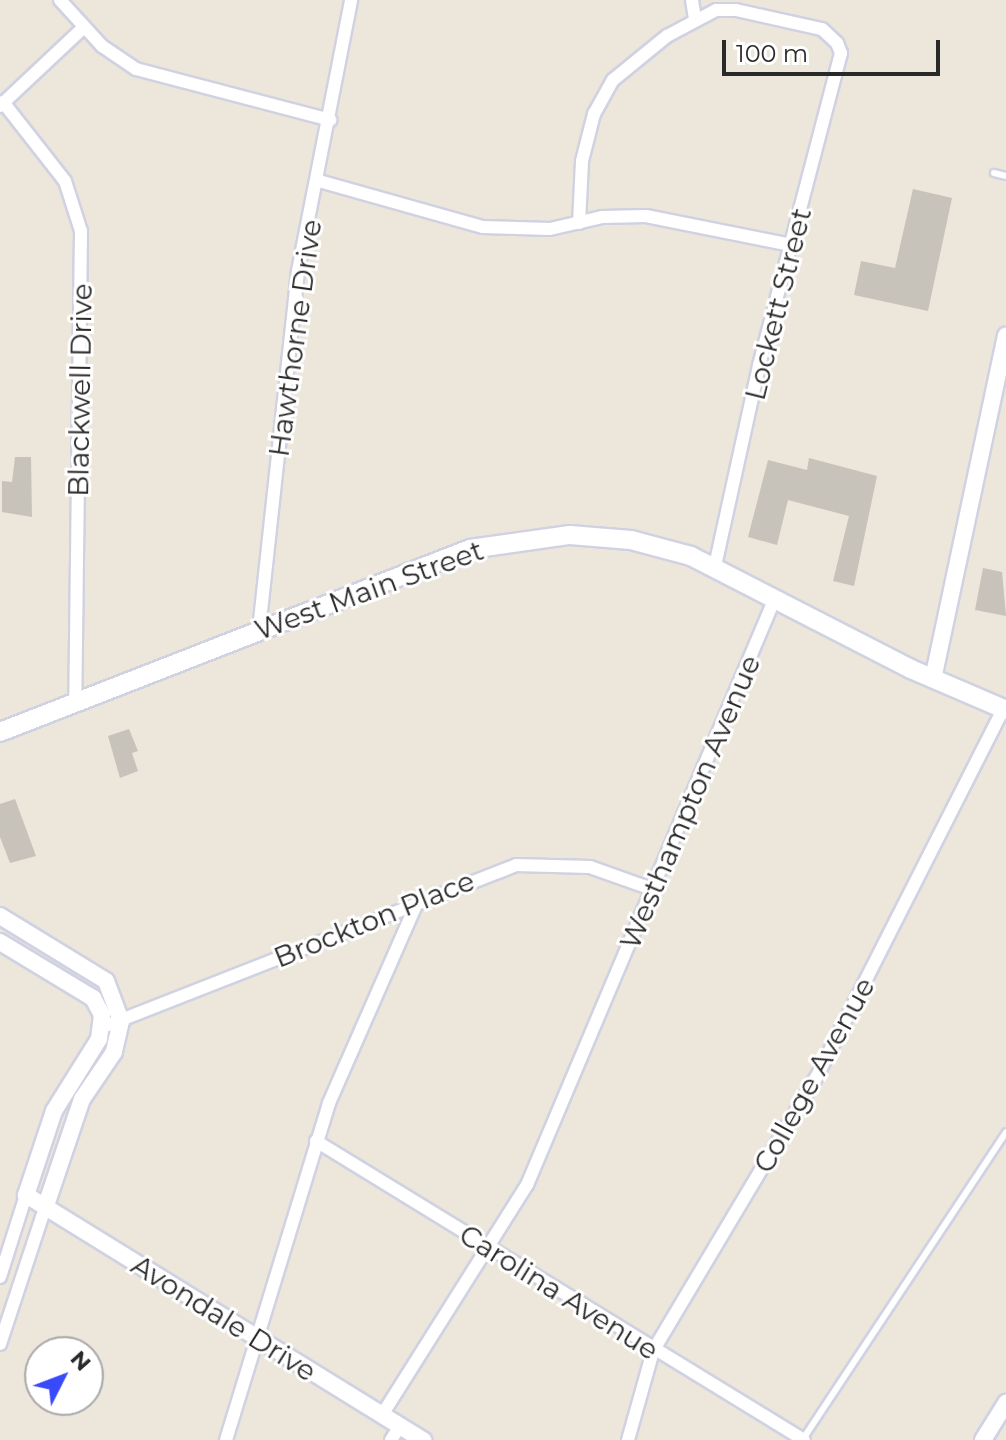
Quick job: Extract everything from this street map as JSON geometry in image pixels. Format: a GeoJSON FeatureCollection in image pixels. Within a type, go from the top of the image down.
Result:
{"type":"FeatureCollection","features":[{"type":"Feature","properties":{"kind":"main road","name":"West Main Street"},"geometry":{"type":"LineString","coordinates":[[0,732],[470,549],[537,536],[631,540],[715,566],[933,679],[1004,710]]}},
{"type":"Feature","properties":{"kind":"street"},"geometry":{"type":"LineString","coordinates":[[60,0],[83,28],[136,69],[330,120]]}},
{"type":"Feature","properties":{"kind":"street","name":"Hawthorne Drive"},"geometry":{"type":"LineString","coordinates":[[259,630],[298,271],[319,181],[351,0]]}},
{"type":"Feature","properties":{"kind":"street"},"geometry":{"type":"LineString","coordinates":[[579,223],[586,137],[605,92],[629,65],[695,19],[692,0]]}},
{"type":"Feature","properties":{"kind":"street","name":"Lockett Street"},"geometry":{"type":"LineString","coordinates":[[695,19],[716,10],[746,11],[822,29],[837,43],[841,53],[791,245],[715,566]]}},
{"type":"Feature","properties":{"kind":"street"},"geometry":{"type":"LineString","coordinates":[[2,104],[83,28]]}},
{"type":"Feature","properties":{"kind":"street","name":"Blackwell Drive"},"geometry":{"type":"LineString","coordinates":[[2,104],[65,181],[81,231],[75,703]]}},
{"type":"Feature","properties":{"kind":"street"},"geometry":{"type":"LineString","coordinates":[[319,181],[483,227],[511,230],[646,216],[791,245]]}},
{"type":"Feature","properties":{"kind":"street"},"geometry":{"type":"LineString","coordinates":[[933,679],[1006,336]]}},
{"type":"Feature","properties":{"kind":"street","name":"Westhampton Avenue"},"geometry":{"type":"LineString","coordinates":[[382,1415],[490,1249],[527,1185],[775,598]]}},
{"type":"Feature","properties":{"kind":"street","name":"College Avenue"},"geometry":{"type":"LineString","coordinates":[[628,1440],[653,1351],[823,1065],[1004,710]]}},
{"type":"Feature","properties":{"kind":"street","name":"Brockton Place"},"geometry":{"type":"LineString","coordinates":[[103,1027],[488,873],[536,863],[590,867],[652,889]]}},
{"type":"Feature","properties":{"kind":"street"},"geometry":{"type":"LineString","coordinates":[[226,1440],[316,1141],[417,903]]}},
{"type":"Feature","properties":{"kind":"street"},"geometry":{"type":"LineString","coordinates":[[0,916],[106,981],[121,1021],[114,1052],[82,1099],[6,1313],[0,1344]]}},
{"type":"Feature","properties":{"kind":"street"},"geometry":{"type":"LineString","coordinates":[[0,942],[93,998],[103,1027],[92,1055],[54,1111],[0,1277]]}},
{"type":"Feature","properties":{"kind":"street","name":"Carolina Avenue"},"geometry":{"type":"LineString","coordinates":[[316,1141],[653,1351],[803,1440]]}},
{"type":"Feature","properties":{"kind":"street","name":"Avondale Drive"},"geometry":{"type":"LineString","coordinates":[[26,1195],[382,1415],[395,1433],[423,1440]]}},
{"type":"Feature","properties":{"kind":"street"},"geometry":{"type":"LineString","coordinates":[[983,1440],[1006,1403]]}},
{"type":"Feature","properties":{"kind":"lane"},"geometry":{"type":"LineString","coordinates":[[994,173],[1006,176]]}},
{"type":"Feature","properties":{"kind":"lane"},"geometry":{"type":"LineString","coordinates":[[803,1440],[1006,1132]]}},
{"type":"Feature","properties":{"kind":"building"},"geometry":{"type":"Polygon","coordinates":[[[913,189],[952,198],[928,311],[854,295],[861,261],[895,268],[913,189]]]}},
{"type":"Feature","properties":{"kind":"building"},"geometry":{"type":"Polygon","coordinates":[[[15,457],[31,457],[32,517],[2,512],[2,481],[12,482],[15,457]]]}},
{"type":"Feature","properties":{"kind":"building"},"geometry":{"type":"Polygon","coordinates":[[[809,458],[877,476],[854,586],[833,581],[849,516],[788,500],[777,545],[748,537],[768,460],[807,470],[809,458]]]}},
{"type":"Feature","properties":{"kind":"building"},"geometry":{"type":"Polygon","coordinates":[[[983,568],[1002,572],[1006,616],[975,610],[983,568]]]}},
{"type":"Feature","properties":{"kind":"building"},"geometry":{"type":"Polygon","coordinates":[[[129,729],[138,751],[132,753],[138,771],[120,778],[108,736],[129,729]]]}},
{"type":"Feature","properties":{"kind":"building"},"geometry":{"type":"Polygon","coordinates":[[[15,799],[36,856],[10,863],[0,837],[0,804],[15,799]]]}}]}
